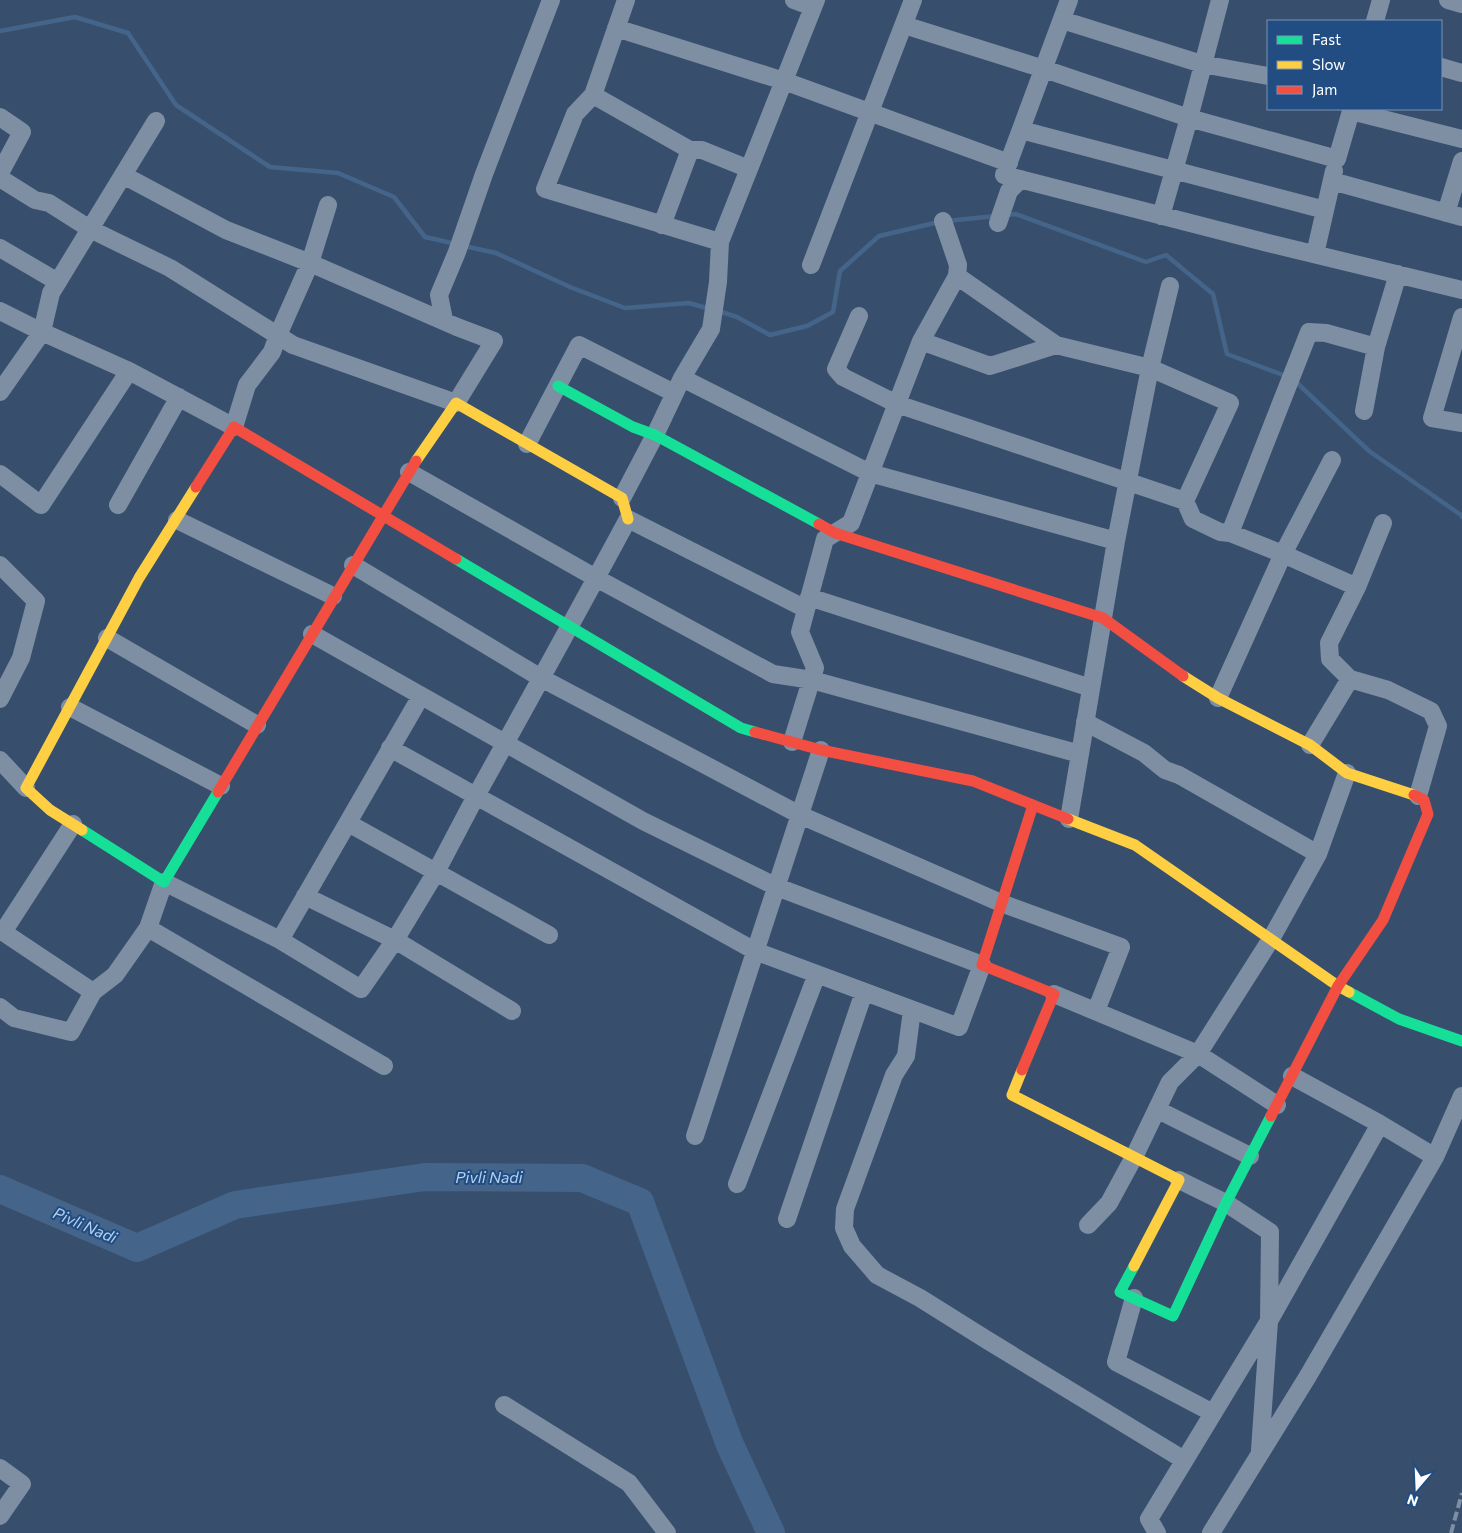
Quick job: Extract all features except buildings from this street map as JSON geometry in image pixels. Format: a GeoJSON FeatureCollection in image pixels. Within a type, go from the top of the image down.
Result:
{"type":"FeatureCollection","features":[{"type":"Feature","properties":{"kind":"street"},"geometry":{"type":"LineString","coordinates":[[444,320],[439,295],[551,0]]}},
{"type":"Feature","properties":{"kind":"street"},"geometry":{"type":"LineString","coordinates":[[626,0],[593,95],[575,114],[545,189],[720,242]]}},
{"type":"Feature","properties":{"kind":"street"},"geometry":{"type":"LineString","coordinates":[[0,760],[50,810],[164,882],[280,940],[361,989],[395,940],[436,872],[628,519],[622,498],[678,386],[711,329],[718,282],[720,242],[814,3],[794,0]]}},
{"type":"Feature","properties":{"kind":"street"},"geometry":{"type":"LineString","coordinates":[[811,265],[913,0]]}},
{"type":"Feature","properties":{"kind":"street"},"geometry":{"type":"LineString","coordinates":[[1069,0],[1004,175],[1161,216],[1462,290]]}},
{"type":"Feature","properties":{"kind":"street"},"geometry":{"type":"LineString","coordinates":[[1161,216],[1220,0]]}},
{"type":"Feature","properties":{"kind":"street"},"geometry":{"type":"LineString","coordinates":[[1375,20],[1381,0]]}},
{"type":"Feature","properties":{"kind":"street"},"geometry":{"type":"LineString","coordinates":[[1062,20],[1202,64],[1267,76]]}},
{"type":"Feature","properties":{"kind":"street"},"geometry":{"type":"LineString","coordinates":[[904,25],[1044,69],[1189,118],[1337,159]]}},
{"type":"Feature","properties":{"kind":"street"},"geometry":{"type":"LineString","coordinates":[[616,28],[784,81],[1009,163]]}},
{"type":"Feature","properties":{"kind":"street"},"geometry":{"type":"LineString","coordinates":[[1442,67],[1462,73]]}},
{"type":"Feature","properties":{"kind":"street"},"geometry":{"type":"LineString","coordinates":[[593,95],[690,150],[702,150],[749,169]]}},
{"type":"Feature","properties":{"kind":"street"},"geometry":{"type":"LineString","coordinates":[[1315,254],[1337,159],[1352,110],[1462,139]]}},
{"type":"Feature","properties":{"kind":"street"},"geometry":{"type":"LineString","coordinates":[[0,117],[22,132],[0,173]]}},
{"type":"Feature","properties":{"kind":"street"},"geometry":{"type":"LineString","coordinates":[[0,392],[42,332],[51,293],[156,121]]}},
{"type":"Feature","properties":{"kind":"street"},"geometry":{"type":"LineString","coordinates":[[1021,130],[1325,210]]}},
{"type":"Feature","properties":{"kind":"street"},"geometry":{"type":"LineString","coordinates":[[662,224],[690,150]]}},
{"type":"Feature","properties":{"kind":"street"},"geometry":{"type":"LineString","coordinates":[[1332,181],[1454,215],[1462,161]]}},
{"type":"Feature","properties":{"kind":"street"},"geometry":{"type":"LineString","coordinates":[[0,1007],[14,1018],[71,1032],[93,992],[115,975],[148,928],[164,882],[382,514],[456,404],[494,341],[310,263],[226,230],[124,175]]}},
{"type":"Feature","properties":{"kind":"street"},"geometry":{"type":"LineString","coordinates":[[0,178],[36,200],[49,203],[90,230],[170,268],[293,345],[456,404],[622,498]]}},
{"type":"Feature","properties":{"kind":"street"},"geometry":{"type":"LineString","coordinates":[[998,223],[1009,191],[1021,179]]}},
{"type":"Feature","properties":{"kind":"street"},"geometry":{"type":"LineString","coordinates":[[26,788],[139,578],[234,426],[247,385],[272,352],[310,263],[328,205]]}},
{"type":"Feature","properties":{"kind":"street"},"geometry":{"type":"LineString","coordinates":[[792,742],[815,668],[800,632],[825,539],[851,523],[921,341],[957,276],[958,265],[943,221]]}},
{"type":"Feature","properties":{"kind":"street"},"geometry":{"type":"LineString","coordinates":[[0,248],[58,282]]}},
{"type":"Feature","properties":{"kind":"street"},"geometry":{"type":"LineString","coordinates":[[1364,411],[1376,347],[1398,274]]}},
{"type":"Feature","properties":{"kind":"street"},"geometry":{"type":"LineString","coordinates":[[957,276],[1056,345],[1150,368],[1230,403],[1185,502]]}},
{"type":"Feature","properties":{"kind":"street"},"geometry":{"type":"LineString","coordinates":[[1068,819],[1116,541],[1150,368],[1170,286]]}},
{"type":"Feature","properties":{"kind":"street"},"geometry":{"type":"LineString","coordinates":[[0,311],[42,332],[129,370],[234,426],[741,728],[822,750],[973,781],[1135,845],[1338,986],[1399,1019],[1462,1041]]}},
{"type":"Feature","properties":{"kind":"street"},"geometry":{"type":"LineString","coordinates":[[859,316],[836,369],[843,377],[897,404],[1185,502],[1193,519],[1220,532],[1230,533],[1283,554],[1357,587]]}},
{"type":"Feature","properties":{"kind":"street"},"geometry":{"type":"LineString","coordinates":[[1462,318],[1432,418],[1462,423]]}},
{"type":"Feature","properties":{"kind":"street"},"geometry":{"type":"LineString","coordinates":[[1230,533],[1309,332],[1326,333],[1376,347]]}},
{"type":"Feature","properties":{"kind":"street"},"geometry":{"type":"LineString","coordinates":[[921,341],[990,366],[1056,345]]}},
{"type":"Feature","properties":{"kind":"street"},"geometry":{"type":"LineString","coordinates":[[527,444],[579,344],[678,386],[870,473],[1116,541]]}},
{"type":"Feature","properties":{"kind":"street"},"geometry":{"type":"LineString","coordinates":[[0,474],[41,505],[129,370]]}},
{"type":"Feature","properties":{"kind":"street"},"geometry":{"type":"LineString","coordinates":[[558,386],[633,427],[655,435],[835,533],[1103,618],[1183,676],[1218,698],[1310,745],[1347,772],[1418,796],[1424,800],[1428,814],[1387,912],[1338,986],[1226,1203],[1172,1316],[1120,1292],[1179,1180]]}},
{"type":"Feature","properties":{"kind":"street"},"geometry":{"type":"LineString","coordinates":[[118,505],[179,397]]}},
{"type":"Feature","properties":{"kind":"street"},"geometry":{"type":"LineString","coordinates":[[1218,698],[1283,554],[1332,460]]}},
{"type":"Feature","properties":{"kind":"street"},"geometry":{"type":"LineString","coordinates":[[409,472],[596,578],[773,674],[812,680],[1080,754]]}},
{"type":"Feature","properties":{"kind":"street"},"geometry":{"type":"LineString","coordinates":[[628,519],[808,603],[1091,688]]}},
{"type":"Feature","properties":{"kind":"street"},"geometry":{"type":"LineString","coordinates":[[177,520],[334,596]]}},
{"type":"Feature","properties":{"kind":"street"},"geometry":{"type":"LineString","coordinates":[[1383,523],[1357,587],[1329,642],[1330,659],[1350,679],[1388,690],[1431,711],[1438,726],[1418,796]]}},
{"type":"Feature","properties":{"kind":"street"},"geometry":{"type":"LineString","coordinates":[[0,565],[36,601],[21,658],[0,699]]}},
{"type":"Feature","properties":{"kind":"street"},"geometry":{"type":"LineString","coordinates":[[353,565],[541,678],[800,815],[1001,903],[1121,947],[1096,1011]]}},
{"type":"Feature","properties":{"kind":"street"},"geometry":{"type":"LineString","coordinates":[[312,634],[643,821],[777,887],[1054,994],[1198,1054],[1276,1106]]}},
{"type":"Feature","properties":{"kind":"street"},"geometry":{"type":"LineString","coordinates":[[107,638],[257,725]]}},
{"type":"Feature","properties":{"kind":"street"},"geometry":{"type":"LineString","coordinates":[[1310,745],[1350,679]]}},
{"type":"Feature","properties":{"kind":"street"},"geometry":{"type":"LineString","coordinates":[[280,940],[421,696]]}},
{"type":"Feature","properties":{"kind":"street"},"geometry":{"type":"LineString","coordinates":[[70,707],[221,786]]}},
{"type":"Feature","properties":{"kind":"street"},"geometry":{"type":"LineString","coordinates":[[1085,722],[1144,753],[1165,770],[1179,774],[1318,854]]}},
{"type":"Feature","properties":{"kind":"street"},"geometry":{"type":"LineString","coordinates":[[390,748],[756,951],[959,1027],[982,966],[1033,805]]}},
{"type":"Feature","properties":{"kind":"street"},"geometry":{"type":"LineString","coordinates":[[695,1136],[822,750]]}},
{"type":"Feature","properties":{"kind":"street"},"geometry":{"type":"LineString","coordinates":[[1088,1225],[1109,1203],[1158,1110],[1170,1082],[1198,1054],[1271,939],[1318,854],[1347,772]]}},
{"type":"Feature","properties":{"kind":"street"},"geometry":{"type":"LineString","coordinates":[[348,823],[549,935]]}},
{"type":"Feature","properties":{"kind":"street"},"geometry":{"type":"LineString","coordinates":[[73,824],[2,932],[93,992]]}},
{"type":"Feature","properties":{"kind":"street"},"geometry":{"type":"LineString","coordinates":[[305,896],[395,940],[512,1011]]}},
{"type":"Feature","properties":{"kind":"street"},"geometry":{"type":"LineString","coordinates":[[148,928],[384,1066]]}},
{"type":"Feature","properties":{"kind":"street"},"geometry":{"type":"LineString","coordinates":[[737,1184],[817,974]]}},
{"type":"Feature","properties":{"kind":"street"},"geometry":{"type":"LineString","coordinates":[[787,1219],[864,992]]}},
{"type":"Feature","properties":{"kind":"street"},"geometry":{"type":"LineString","coordinates":[[1054,994],[1012,1095],[1226,1203],[1270,1232],[1269,1321],[1260,1453]]}},
{"type":"Feature","properties":{"kind":"street"},"geometry":{"type":"LineString","coordinates":[[912,1010],[906,1056],[894,1075],[845,1209],[844,1228],[852,1246],[877,1275],[920,1298],[1184,1460]]}},
{"type":"Feature","properties":{"kind":"street"},"geometry":{"type":"LineString","coordinates":[[1292,1076],[1380,1124],[1435,1157]]}},
{"type":"Feature","properties":{"kind":"street"},"geometry":{"type":"LineString","coordinates":[[1211,1533],[1312,1367],[1435,1157],[1462,1096]]}},
{"type":"Feature","properties":{"kind":"street"},"geometry":{"type":"LineString","coordinates":[[1158,1110],[1250,1156]]}},
{"type":"Feature","properties":{"kind":"street"},"geometry":{"type":"LineString","coordinates":[[1157,1533],[1149,1519],[1269,1321],[1380,1124]]}},
{"type":"Feature","properties":{"kind":"street"},"geometry":{"type":"LineString","coordinates":[[1134,1298],[1116,1362],[1213,1413]]}},
{"type":"Feature","properties":{"kind":"street"},"geometry":{"type":"LineString","coordinates":[[504,1405],[629,1483],[667,1533]]}},
{"type":"Feature","properties":{"kind":"street"},"geometry":{"type":"LineString","coordinates":[[0,1468],[22,1484],[0,1516]]}},
{"type":"Feature","properties":{"kind":"waterway"},"geometry":{"type":"LineString","coordinates":[[0,31],[75,17],[128,33],[176,105],[270,167],[338,173],[394,197],[425,237],[456,244]]}},
{"type":"Feature","properties":{"kind":"waterway"},"geometry":{"type":"LineString","coordinates":[[1006,215],[1016,214],[1146,262],[1166,255],[1213,294],[1227,354],[1286,376]]}},
{"type":"Feature","properties":{"kind":"waterway"},"geometry":{"type":"LineString","coordinates":[[946,221],[996,216]]}},
{"type":"Feature","properties":{"kind":"waterway"},"geometry":{"type":"LineString","coordinates":[[718,311],[737,317],[770,335],[807,326],[833,312],[840,271],[879,236],[939,222]]}},
{"type":"Feature","properties":{"kind":"waterway"},"geometry":{"type":"LineString","coordinates":[[464,246],[496,253],[570,287],[625,308],[689,303],[710,309]]}},
{"type":"Feature","properties":{"kind":"waterway"},"geometry":{"type":"LineString","coordinates":[[1295,381],[1369,451],[1462,517]]}},
{"type":"Feature","properties":{"kind":"waterway","name":"Pivli Nadi"},"geometry":{"type":"LineString","coordinates":[[0,1189],[137,1248],[235,1205],[425,1177],[582,1178],[640,1202],[730,1445],[771,1533]]}},
{"type":"Feature","properties":{"kind":"railway"},"geometry":{"type":"LineString","coordinates":[[1451,1533],[1462,1493]]}},
{"type":"Feature","properties":{"kind":"traffic: fast"},"geometry":{"type":"LineString","coordinates":[[558,386],[633,427],[655,435],[819,524]]}},
{"type":"Feature","properties":{"kind":"traffic: fast"},"geometry":{"type":"LineString","coordinates":[[456,559],[741,728],[755,732]]}},
{"type":"Feature","properties":{"kind":"traffic: fast"},"geometry":{"type":"LineString","coordinates":[[82,830],[164,882],[218,792]]}},
{"type":"Feature","properties":{"kind":"traffic: fast"},"geometry":{"type":"LineString","coordinates":[[1349,992],[1399,1019],[1462,1041]]}},
{"type":"Feature","properties":{"kind":"traffic: fast"},"geometry":{"type":"LineString","coordinates":[[1134,1266],[1120,1292],[1173,1316],[1226,1203],[1271,1116]]}},
{"type":"Feature","properties":{"kind":"traffic: slow"},"geometry":{"type":"LineString","coordinates":[[416,461],[456,403],[622,498],[628,519]]}},
{"type":"Feature","properties":{"kind":"traffic: slow"},"geometry":{"type":"LineString","coordinates":[[82,830],[50,810],[26,788],[139,578],[196,487]]}},
{"type":"Feature","properties":{"kind":"traffic: slow"},"geometry":{"type":"LineString","coordinates":[[1183,676],[1218,698],[1310,745],[1347,773],[1414,795]]}},
{"type":"Feature","properties":{"kind":"traffic: slow"},"geometry":{"type":"LineString","coordinates":[[1068,819],[1135,845],[1349,992]]}},
{"type":"Feature","properties":{"kind":"traffic: slow"},"geometry":{"type":"LineString","coordinates":[[1022,1070],[1012,1095],[1179,1180],[1134,1266]]}},
{"type":"Feature","properties":{"kind":"traffic: jam"},"geometry":{"type":"LineString","coordinates":[[196,487],[234,427],[456,559]]}},
{"type":"Feature","properties":{"kind":"traffic: jam"},"geometry":{"type":"LineString","coordinates":[[218,792],[416,461]]}},
{"type":"Feature","properties":{"kind":"traffic: jam"},"geometry":{"type":"LineString","coordinates":[[819,524],[835,533],[1103,618],[1183,676]]}},
{"type":"Feature","properties":{"kind":"traffic: jam"},"geometry":{"type":"LineString","coordinates":[[755,732],[821,750],[973,781],[1068,819]]}},
{"type":"Feature","properties":{"kind":"traffic: jam"},"geometry":{"type":"LineString","coordinates":[[1271,1116],[1338,986],[1383,920],[1428,814],[1424,800],[1414,795]]}},
{"type":"Feature","properties":{"kind":"traffic: jam"},"geometry":{"type":"LineString","coordinates":[[1022,1070],[1054,994],[982,965],[1033,805]]}}]}
